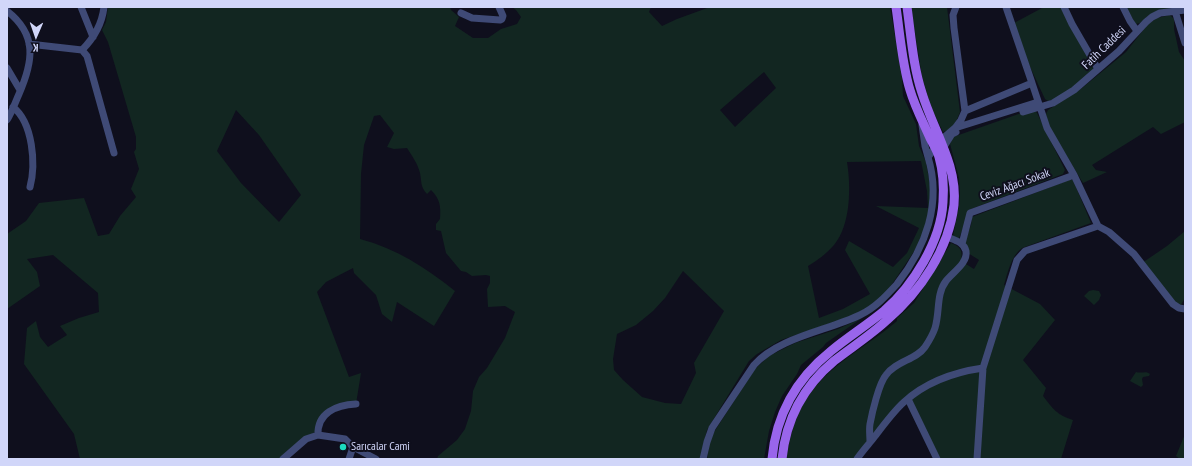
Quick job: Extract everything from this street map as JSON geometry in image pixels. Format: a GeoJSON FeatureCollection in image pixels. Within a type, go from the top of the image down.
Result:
{"type":"FeatureCollection","features":[{"type":"Feature","properties":{"kind":"main road"},"geometry":{"type":"LineString","coordinates":[[782,459],[790,422],[809,387],[834,361],[876,329],[903,305],[929,271],[942,249],[952,219],[954,192],[951,171],[920,116],[908,82],[896,7]]}},
{"type":"Feature","properties":{"kind":"main road"},"geometry":{"type":"LineString","coordinates":[[772,459],[776,436],[785,407],[802,380],[821,360],[876,318],[890,305],[913,277],[930,249],[938,228],[943,203],[943,180],[939,148],[921,92],[907,7]]}},
{"type":"Feature","properties":{"kind":"street"},"geometry":{"type":"LineString","coordinates":[[81,7],[92,38]]}},
{"type":"Feature","properties":{"kind":"street"},"geometry":{"type":"LineString","coordinates":[[82,50],[92,38],[101,21],[104,7]]}},
{"type":"Feature","properties":{"kind":"street"},"geometry":{"type":"LineString","coordinates":[[461,13],[472,18],[500,20],[503,16],[498,7]]}},
{"type":"Feature","properties":{"kind":"street"},"geometry":{"type":"LineString","coordinates":[[931,168],[939,148],[961,120],[965,111],[954,28],[953,15],[956,7]]}},
{"type":"Feature","properties":{"kind":"street"},"geometry":{"type":"LineString","coordinates":[[1006,7],[1047,128],[1074,175],[1098,226],[1110,232],[1134,254],[1173,304],[1179,308],[1185,309]]}},
{"type":"Feature","properties":{"kind":"street"},"geometry":{"type":"LineString","coordinates":[[1064,7],[1098,69]]}},
{"type":"Feature","properties":{"kind":"street"},"geometry":{"type":"LineString","coordinates":[[1123,7],[1137,31]]}},
{"type":"Feature","properties":{"kind":"street","name":"Fatih Caddesi"},"geometry":{"type":"LineString","coordinates":[[1039,104],[1053,103],[1066,95],[1123,47],[1152,17],[1160,13],[1185,10]]}},
{"type":"Feature","properties":{"kind":"street"},"geometry":{"type":"LineString","coordinates":[[7,11],[15,17],[23,28],[29,44],[30,57],[29,67],[13,107],[8,115]]}},
{"type":"Feature","properties":{"kind":"street"},"geometry":{"type":"LineString","coordinates":[[1175,11],[1185,43]]}},
{"type":"Feature","properties":{"kind":"street"},"geometry":{"type":"LineString","coordinates":[[29,44],[82,50],[87,56],[114,153]]}},
{"type":"Feature","properties":{"kind":"street"},"geometry":{"type":"LineString","coordinates":[[7,68],[20,90]]}},
{"type":"Feature","properties":{"kind":"street"},"geometry":{"type":"LineString","coordinates":[[965,111],[1032,83]]}},
{"type":"Feature","properties":{"kind":"street"},"geometry":{"type":"LineString","coordinates":[[928,157],[956,132],[1039,104]]}},
{"type":"Feature","properties":{"kind":"street"},"geometry":{"type":"LineString","coordinates":[[955,128],[1039,104]]}},
{"type":"Feature","properties":{"kind":"street"},"geometry":{"type":"LineString","coordinates":[[13,107],[21,114],[28,132],[33,168],[30,187]]}},
{"type":"Feature","properties":{"kind":"street"},"geometry":{"type":"LineString","coordinates":[[703,459],[709,433],[754,365],[762,357],[797,338],[842,324],[862,315],[884,298],[903,275],[920,247],[930,223],[933,201],[931,168],[925,146],[920,116]]}},
{"type":"Feature","properties":{"kind":"street","name":"Ceviz Ağacı Sokak"},"geometry":{"type":"LineString","coordinates":[[962,244],[970,213],[1074,175]]}},
{"type":"Feature","properties":{"kind":"street"},"geometry":{"type":"LineString","coordinates":[[977,459],[984,368],[1016,260],[1025,250],[1098,226]]}},
{"type":"Feature","properties":{"kind":"street"},"geometry":{"type":"LineString","coordinates":[[870,442],[870,424],[883,380],[891,370],[915,356],[925,347],[935,328],[939,299],[946,281],[962,263],[965,257],[966,251],[962,244],[947,237]]}},
{"type":"Feature","properties":{"kind":"street"},"geometry":{"type":"LineString","coordinates":[[857,459],[890,416],[908,398],[933,382],[957,374],[984,368]]}},
{"type":"Feature","properties":{"kind":"street"},"geometry":{"type":"LineString","coordinates":[[908,398],[937,459]]}},
{"type":"Feature","properties":{"kind":"street"},"geometry":{"type":"LineString","coordinates":[[318,435],[321,420],[330,412],[340,406],[356,404]]}},
{"type":"Feature","properties":{"kind":"street"},"geometry":{"type":"LineString","coordinates":[[283,459],[306,439],[318,435],[345,439],[353,447],[376,459]]}},
{"type":"Feature","properties":{"kind":"street"},"geometry":{"type":"LineString","coordinates":[[350,459],[353,447]]}},
{"type":"Feature","properties":{"kind":"green space"},"geometry":{"type":"Polygon","coordinates":[[[108,7],[450,7],[451,10],[459,17],[455,26],[473,38],[488,38],[501,29],[517,24],[521,17],[512,7],[651,7],[649,12],[662,26],[710,7],[890,7],[902,78],[903,96],[916,124],[919,146],[926,162],[931,190],[929,216],[919,244],[886,293],[869,307],[849,317],[781,340],[757,354],[749,361],[707,430],[700,459],[437,459],[438,456],[457,440],[465,429],[471,411],[473,391],[479,377],[487,368],[505,338],[515,312],[505,306],[488,307],[487,289],[490,283],[490,276],[472,276],[461,271],[446,253],[441,231],[436,230],[436,224],[440,219],[440,206],[438,200],[431,190],[427,194],[423,189],[418,166],[407,148],[394,149],[387,147],[394,133],[380,115],[374,116],[364,145],[361,174],[360,239],[386,248],[410,260],[433,274],[455,291],[434,326],[397,302],[392,322],[382,314],[376,295],[354,273],[353,268],[326,282],[317,292],[349,377],[361,373],[356,404],[330,412],[318,430],[289,449],[279,459],[80,459],[74,434],[24,364],[27,328],[36,321],[40,337],[48,347],[67,335],[60,326],[99,312],[98,293],[53,255],[27,259],[37,272],[40,286],[7,309],[7,234],[26,221],[39,203],[84,198],[98,236],[109,234],[120,216],[136,197],[131,189],[139,169],[134,152],[136,149],[136,137],[108,42],[102,30],[106,22],[108,7]],[[764,72],[720,110],[735,127],[776,88],[764,72]],[[236,110],[217,151],[241,183],[279,222],[301,195],[259,135],[236,110]],[[921,161],[847,162],[849,194],[847,216],[844,227],[840,237],[834,245],[822,257],[808,266],[819,318],[843,309],[870,294],[845,250],[849,241],[893,267],[907,253],[919,228],[876,206],[928,208],[927,191],[921,161]],[[683,271],[665,298],[653,311],[636,325],[617,334],[613,359],[614,370],[642,397],[665,403],[681,404],[696,373],[694,363],[724,311],[683,271]]]}},
{"type":"Feature","properties":{"kind":"green space"},"geometry":{"type":"Polygon","coordinates":[[[911,7],[947,7],[960,112],[952,127],[943,132],[931,107],[922,77],[911,7]]]}},
{"type":"Feature","properties":{"kind":"green space"},"geometry":{"type":"Polygon","coordinates":[[[1044,7],[1062,7],[1094,69],[1072,88],[1060,96],[1048,101],[1045,99],[1024,54],[1014,23],[1044,7]]]}},
{"type":"Feature","properties":{"kind":"green space"},"geometry":{"type":"Polygon","coordinates":[[[1125,7],[1185,7],[1148,16],[1140,23],[1136,24],[1125,7]]]}},
{"type":"Feature","properties":{"kind":"green space"},"geometry":{"type":"Polygon","coordinates":[[[1170,15],[1174,19],[1174,29],[1179,52],[1185,61],[1185,122],[1161,134],[1153,127],[1092,165],[1096,170],[1107,172],[1083,183],[1048,125],[1046,114],[1048,110],[1082,88],[1126,52],[1148,24],[1157,18],[1170,15]]]}},
{"type":"Feature","properties":{"kind":"green space"},"geometry":{"type":"Polygon","coordinates":[[[1030,110],[1037,113],[1065,170],[1063,174],[971,209],[959,238],[953,236],[960,193],[959,178],[950,144],[953,137],[1030,110]]]}},
{"type":"Feature","properties":{"kind":"green space"},"geometry":{"type":"Polygon","coordinates":[[[1069,180],[1073,180],[1091,223],[1022,248],[1015,255],[1004,285],[1040,304],[1055,320],[1023,360],[1046,388],[1043,396],[1050,405],[1059,414],[1073,420],[1061,459],[937,459],[908,399],[857,459],[786,459],[798,414],[814,388],[824,377],[848,357],[897,321],[897,318],[914,303],[951,243],[957,246],[960,250],[962,255],[961,261],[974,269],[979,260],[968,253],[964,243],[971,225],[972,217],[1069,180]]]}},
{"type":"Feature","properties":{"kind":"green space"},"geometry":{"type":"Polygon","coordinates":[[[1185,231],[1185,298],[1179,308],[1142,263],[1167,246],[1185,231]]]}},
{"type":"Feature","properties":{"kind":"green space"},"geometry":{"type":"Polygon","coordinates":[[[1089,291],[1099,291],[1101,295],[1099,300],[1094,305],[1084,296],[1089,291]]]}},
{"type":"Feature","properties":{"kind":"green space"},"geometry":{"type":"Polygon","coordinates":[[[862,318],[826,343],[801,365],[797,374],[782,396],[775,412],[769,431],[764,459],[707,459],[710,439],[714,432],[755,369],[769,356],[795,343],[838,329],[862,318]]]}},
{"type":"Feature","properties":{"kind":"green space"},"geometry":{"type":"Polygon","coordinates":[[[1136,372],[1147,372],[1150,374],[1149,376],[1143,377],[1143,385],[1141,387],[1130,381],[1136,372]]]}},
{"type":"Feature","properties":{"kind":"green space"},"geometry":{"type":"Polygon","coordinates":[[[1185,434],[1185,459],[1180,459],[1176,456],[1185,434]]]}},
{"type":"Feature","properties":{"kind":"place","name":"Sarıcalar Cami"},"geometry":{"type":"Point","coordinates":[343,447]}}]}
